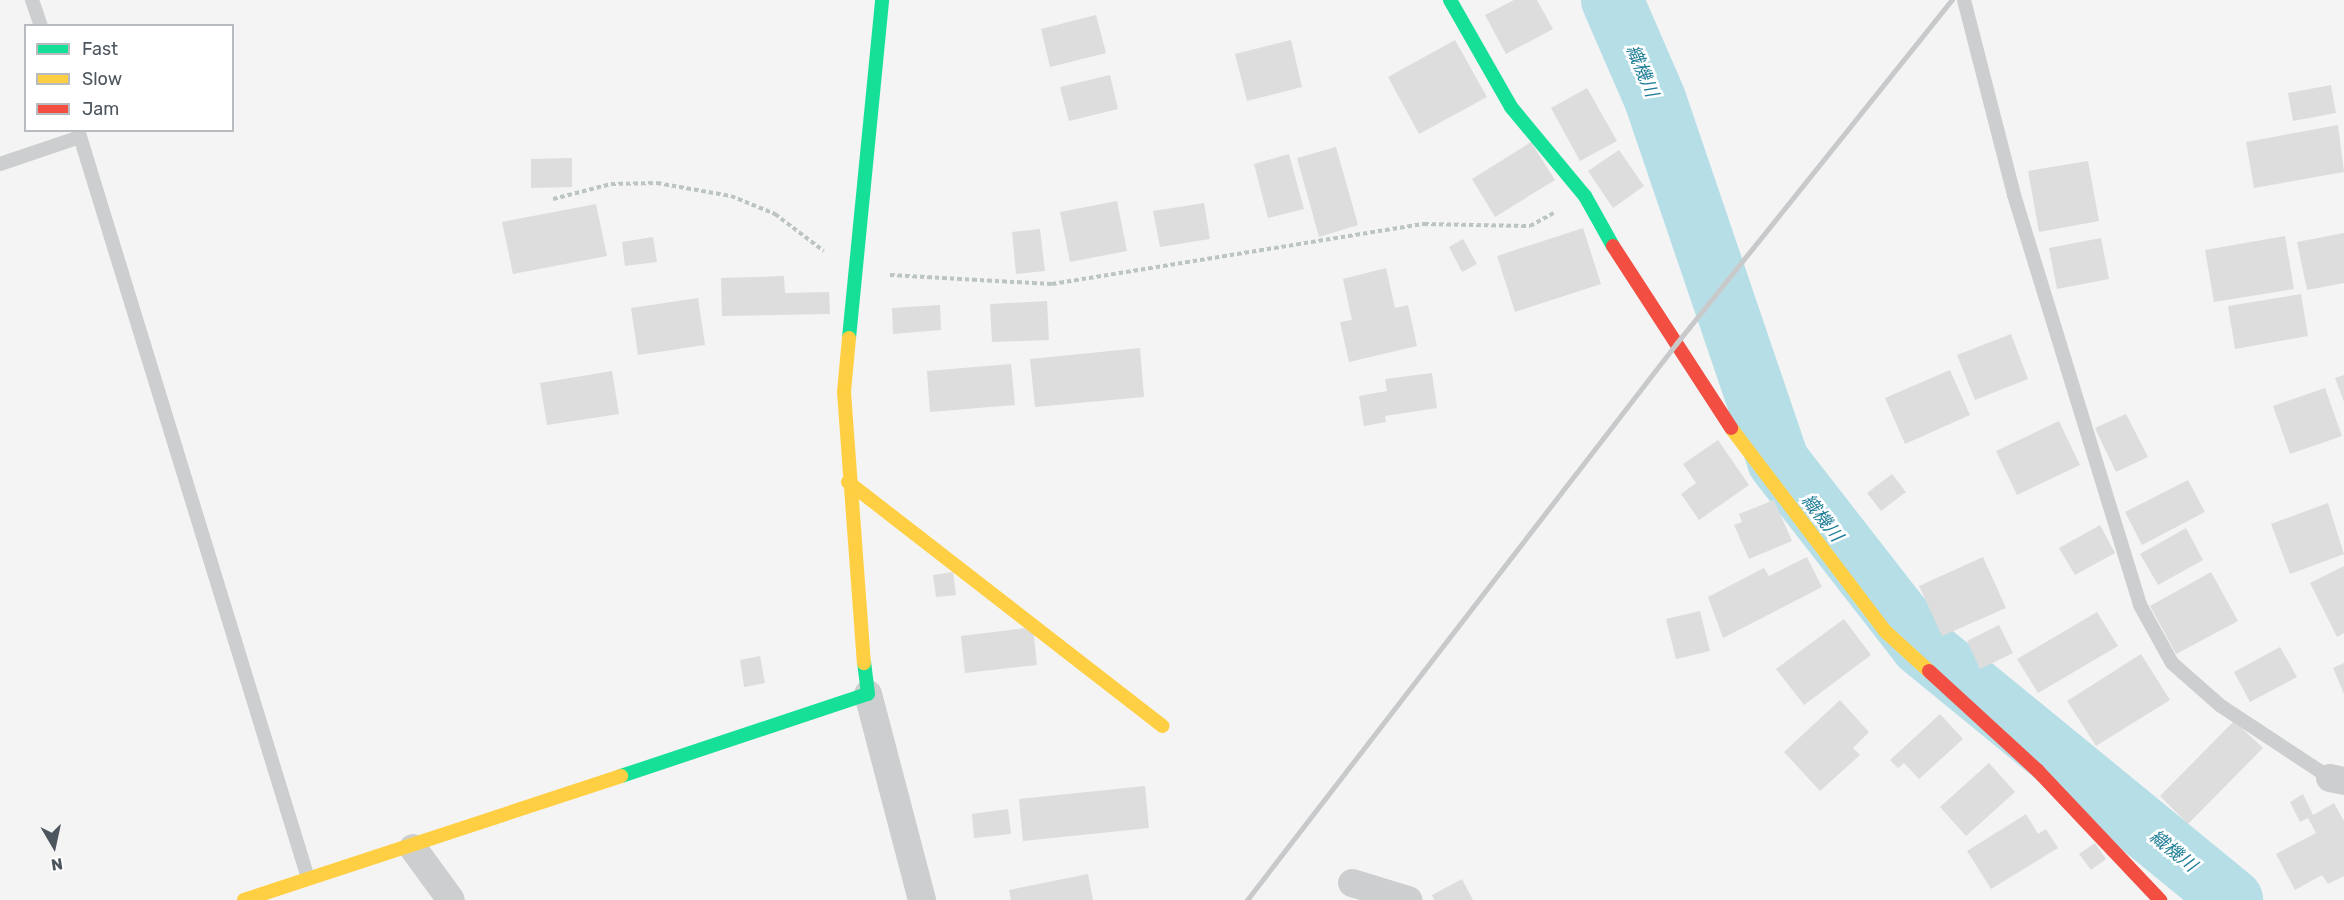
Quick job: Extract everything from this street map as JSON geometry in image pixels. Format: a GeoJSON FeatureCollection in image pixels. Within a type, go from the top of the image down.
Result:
{"type":"FeatureCollection","features":[{"type":"Feature","properties":{"kind":"street"},"geometry":{"type":"LineString","coordinates":[[882,0],[853,273],[844,392],[848,482],[868,694],[921,900]]}},
{"type":"Feature","properties":{"kind":"street"},"geometry":{"type":"LineString","coordinates":[[1450,0],[1511,107],[1585,196],[1633,282],[1757,466],[1885,631],[2038,771],[2160,900]]}},
{"type":"Feature","properties":{"kind":"street"},"geometry":{"type":"LineString","coordinates":[[848,482],[1162,726]]}},
{"type":"Feature","properties":{"kind":"street"},"geometry":{"type":"LineString","coordinates":[[244,900],[308,878],[413,848],[868,694]]}},
{"type":"Feature","properties":{"kind":"street"},"geometry":{"type":"LineString","coordinates":[[413,848],[451,900]]}},
{"type":"Feature","properties":{"kind":"street"},"geometry":{"type":"LineString","coordinates":[[1352,883],[1408,900]]}},
{"type":"Feature","properties":{"kind":"lane"},"geometry":{"type":"LineString","coordinates":[[32,0],[40,24]]}},
{"type":"Feature","properties":{"kind":"lane"},"geometry":{"type":"LineString","coordinates":[[1964,0],[2014,195],[2139,605],[2172,663],[2221,706],[2337,780]]}},
{"type":"Feature","properties":{"kind":"lane"},"geometry":{"type":"LineString","coordinates":[[0,164],[79,134],[308,878]]}},
{"type":"Feature","properties":{"kind":"path"},"geometry":{"type":"LineString","coordinates":[[553,199],[611,184],[657,183],[731,196],[775,214],[853,273],[1052,284],[1424,224],[1530,226],[1585,196]]}},
{"type":"Feature","properties":{"kind":"building"},"geometry":{"type":"Polygon","coordinates":[[[1514,0],[1537,0],[1553,29],[1506,54],[1485,15],[1514,0]]]}},
{"type":"Feature","properties":{"kind":"building"},"geometry":{"type":"Polygon","coordinates":[[[1096,15],[1106,53],[1050,67],[1041,29],[1096,15]]]}},
{"type":"Feature","properties":{"kind":"building"},"geometry":{"type":"Polygon","coordinates":[[[1291,40],[1302,87],[1247,101],[1235,54],[1291,40]]]}},
{"type":"Feature","properties":{"kind":"building"},"geometry":{"type":"Polygon","coordinates":[[[1455,40],[1487,97],[1419,134],[1388,77],[1455,40]]]}},
{"type":"Feature","properties":{"kind":"building"},"geometry":{"type":"Polygon","coordinates":[[[1110,75],[1118,109],[1069,121],[1060,87],[1110,75]]]}},
{"type":"Feature","properties":{"kind":"building"},"geometry":{"type":"Polygon","coordinates":[[[2331,85],[2336,113],[2293,121],[2288,93],[2331,85]]]}},
{"type":"Feature","properties":{"kind":"building"},"geometry":{"type":"Polygon","coordinates":[[[1587,88],[1617,141],[1580,161],[1551,108],[1587,88]]]}},
{"type":"Feature","properties":{"kind":"building"},"geometry":{"type":"Polygon","coordinates":[[[2338,125],[2344,172],[2254,188],[2246,142],[2338,125]]]}},
{"type":"Feature","properties":{"kind":"building"},"geometry":{"type":"Polygon","coordinates":[[[1531,142],[1555,180],[1495,217],[1472,179],[1531,142]]]}},
{"type":"Feature","properties":{"kind":"building"},"geometry":{"type":"Polygon","coordinates":[[[1336,147],[1358,225],[1319,237],[1297,158],[1336,147]]]}},
{"type":"Feature","properties":{"kind":"building"},"geometry":{"type":"Polygon","coordinates":[[[1619,150],[1644,186],[1613,208],[1588,171],[1619,150]]]}},
{"type":"Feature","properties":{"kind":"building"},"geometry":{"type":"Polygon","coordinates":[[[1289,154],[1304,209],[1268,218],[1254,164],[1289,154]]]}},
{"type":"Feature","properties":{"kind":"building"},"geometry":{"type":"Polygon","coordinates":[[[572,158],[572,187],[531,188],[531,159],[572,158]]]}},
{"type":"Feature","properties":{"kind":"building"},"geometry":{"type":"Polygon","coordinates":[[[2088,161],[2099,221],[2039,232],[2028,171],[2088,161]]]}},
{"type":"Feature","properties":{"kind":"building"},"geometry":{"type":"Polygon","coordinates":[[[1117,201],[1127,251],[1070,262],[1060,212],[1117,201]]]}},
{"type":"Feature","properties":{"kind":"building"},"geometry":{"type":"Polygon","coordinates":[[[1204,203],[1210,239],[1160,247],[1153,211],[1204,203]]]}},
{"type":"Feature","properties":{"kind":"building"},"geometry":{"type":"Polygon","coordinates":[[[596,204],[607,256],[513,274],[502,222],[596,204]]]}},
{"type":"Feature","properties":{"kind":"building"},"geometry":{"type":"Polygon","coordinates":[[[1583,228],[1601,284],[1515,312],[1497,256],[1583,228]]]}},
{"type":"Feature","properties":{"kind":"building"},"geometry":{"type":"Polygon","coordinates":[[[1040,229],[1045,271],[1016,274],[1012,232],[1040,229]]]}},
{"type":"Feature","properties":{"kind":"building"},"geometry":{"type":"Polygon","coordinates":[[[2344,233],[2344,283],[2307,290],[2297,242],[2344,233]]]}},
{"type":"Feature","properties":{"kind":"building"},"geometry":{"type":"Polygon","coordinates":[[[2285,236],[2294,289],[2214,302],[2205,250],[2285,236]]]}},
{"type":"Feature","properties":{"kind":"building"},"geometry":{"type":"Polygon","coordinates":[[[653,237],[657,262],[625,266],[622,242],[653,237]]]}},
{"type":"Feature","properties":{"kind":"building"},"geometry":{"type":"Polygon","coordinates":[[[2101,238],[2109,279],[2057,289],[2049,248],[2101,238]]]}},
{"type":"Feature","properties":{"kind":"building"},"geometry":{"type":"Polygon","coordinates":[[[1463,239],[1477,264],[1462,272],[1449,247],[1463,239]]]}},
{"type":"Feature","properties":{"kind":"building"},"geometry":{"type":"Polygon","coordinates":[[[1386,268],[1395,308],[1408,305],[1417,346],[1349,362],[1340,322],[1352,320],[1343,279],[1386,268]]]}},
{"type":"Feature","properties":{"kind":"building"},"geometry":{"type":"Polygon","coordinates":[[[784,276],[785,293],[829,292],[830,314],[722,316],[721,278],[784,276]]]}},
{"type":"Feature","properties":{"kind":"building"},"geometry":{"type":"Polygon","coordinates":[[[2301,294],[2308,336],[2235,349],[2228,306],[2301,294]]]}},
{"type":"Feature","properties":{"kind":"building"},"geometry":{"type":"Polygon","coordinates":[[[698,298],[705,345],[638,355],[631,308],[698,298]]]}},
{"type":"Feature","properties":{"kind":"building"},"geometry":{"type":"Polygon","coordinates":[[[1047,301],[1049,340],[992,342],[990,304],[1047,301]]]}},
{"type":"Feature","properties":{"kind":"building"},"geometry":{"type":"Polygon","coordinates":[[[940,305],[941,330],[893,334],[892,308],[940,305]]]}},
{"type":"Feature","properties":{"kind":"building"},"geometry":{"type":"Polygon","coordinates":[[[2011,334],[2028,379],[1975,400],[1957,355],[2011,334]]]}},
{"type":"Feature","properties":{"kind":"building"},"geometry":{"type":"Polygon","coordinates":[[[1140,348],[1144,397],[1035,407],[1030,359],[1140,348]]]}},
{"type":"Feature","properties":{"kind":"building"},"geometry":{"type":"Polygon","coordinates":[[[1011,364],[1015,405],[930,412],[927,371],[1011,364]]]}},
{"type":"Feature","properties":{"kind":"building"},"geometry":{"type":"Polygon","coordinates":[[[1950,370],[1970,415],[1905,444],[1885,398],[1950,370]]]}},
{"type":"Feature","properties":{"kind":"building"},"geometry":{"type":"Polygon","coordinates":[[[612,371],[619,414],[547,425],[540,383],[612,371]]]}},
{"type":"Feature","properties":{"kind":"building"},"geometry":{"type":"Polygon","coordinates":[[[1432,373],[1437,408],[1385,416],[1386,422],[1364,426],[1359,396],[1387,391],[1385,379],[1432,373]]]}},
{"type":"Feature","properties":{"kind":"building"},"geometry":{"type":"Polygon","coordinates":[[[2344,375],[2344,402],[2335,378],[2344,375]]]}},
{"type":"Feature","properties":{"kind":"building"},"geometry":{"type":"Polygon","coordinates":[[[2325,388],[2342,436],[2290,454],[2273,406],[2325,388]]]}},
{"type":"Feature","properties":{"kind":"building"},"geometry":{"type":"Polygon","coordinates":[[[2126,414],[2148,457],[2116,472],[2095,428],[2126,414]]]}},
{"type":"Feature","properties":{"kind":"building"},"geometry":{"type":"Polygon","coordinates":[[[2059,421],[2080,465],[2017,495],[1996,451],[2059,421]]]}},
{"type":"Feature","properties":{"kind":"building"},"geometry":{"type":"Polygon","coordinates":[[[1718,440],[1749,485],[1699,520],[1681,494],[1696,483],[1683,464],[1718,440]]]}},
{"type":"Feature","properties":{"kind":"building"},"geometry":{"type":"Polygon","coordinates":[[[1892,474],[1906,492],[1881,511],[1867,493],[1892,474]]]}},
{"type":"Feature","properties":{"kind":"building"},"geometry":{"type":"Polygon","coordinates":[[[2188,480],[2205,512],[2142,545],[2125,512],[2188,480]]]}},
{"type":"Feature","properties":{"kind":"building"},"geometry":{"type":"Polygon","coordinates":[[[1774,500],[1792,541],[1749,559],[1734,525],[1742,522],[1739,514],[1774,500]]]}},
{"type":"Feature","properties":{"kind":"building"},"geometry":{"type":"Polygon","coordinates":[[[2328,503],[2344,554],[2290,574],[2271,524],[2328,503]]]}},
{"type":"Feature","properties":{"kind":"building"},"geometry":{"type":"Polygon","coordinates":[[[2100,525],[2115,553],[2075,575],[2059,548],[2100,525]]]}},
{"type":"Feature","properties":{"kind":"building"},"geometry":{"type":"Polygon","coordinates":[[[2186,528],[2203,560],[2158,585],[2140,554],[2186,528]]]}},
{"type":"Feature","properties":{"kind":"building"},"geometry":{"type":"Polygon","coordinates":[[[1807,557],[1822,587],[1723,638],[1708,597],[1764,568],[1769,576],[1807,557]]]}},
{"type":"Feature","properties":{"kind":"building"},"geometry":{"type":"Polygon","coordinates":[[[1983,557],[2006,608],[1942,636],[1919,586],[1983,557]]]}},
{"type":"Feature","properties":{"kind":"building"},"geometry":{"type":"Polygon","coordinates":[[[2344,566],[2344,633],[2337,637],[2310,583],[2344,566]]]}},
{"type":"Feature","properties":{"kind":"building"},"geometry":{"type":"Polygon","coordinates":[[[953,572],[956,595],[936,597],[933,575],[953,572]]]}},
{"type":"Feature","properties":{"kind":"building"},"geometry":{"type":"Polygon","coordinates":[[[2211,572],[2238,621],[2176,654],[2150,606],[2211,572]]]}},
{"type":"Feature","properties":{"kind":"building"},"geometry":{"type":"Polygon","coordinates":[[[1700,611],[1710,651],[1676,659],[1666,619],[1700,611]]]}},
{"type":"Feature","properties":{"kind":"building"},"geometry":{"type":"Polygon","coordinates":[[[2097,612],[2118,646],[2038,693],[2017,659],[2097,612]]]}},
{"type":"Feature","properties":{"kind":"building"},"geometry":{"type":"Polygon","coordinates":[[[1844,619],[1871,655],[1804,705],[1776,669],[1844,619]]]}},
{"type":"Feature","properties":{"kind":"building"},"geometry":{"type":"Polygon","coordinates":[[[1999,625],[2013,653],[1980,669],[1967,641],[1999,625]]]}},
{"type":"Feature","properties":{"kind":"building"},"geometry":{"type":"Polygon","coordinates":[[[1033,627],[1037,665],[965,673],[961,636],[1033,627]]]}},
{"type":"Feature","properties":{"kind":"building"},"geometry":{"type":"Polygon","coordinates":[[[2280,647],[2297,677],[2250,702],[2234,672],[2280,647]]]}},
{"type":"Feature","properties":{"kind":"building"},"geometry":{"type":"Polygon","coordinates":[[[2141,654],[2170,700],[2096,746],[2067,701],[2141,654]]]}},
{"type":"Feature","properties":{"kind":"building"},"geometry":{"type":"Polygon","coordinates":[[[760,656],[765,683],[744,687],[740,660],[760,656]]]}},
{"type":"Feature","properties":{"kind":"building"},"geometry":{"type":"Polygon","coordinates":[[[2344,663],[2344,694],[2333,668],[2344,663]]]}},
{"type":"Feature","properties":{"kind":"building"},"geometry":{"type":"Polygon","coordinates":[[[1840,700],[1869,732],[1853,748],[1860,755],[1820,791],[1784,752],[1840,700]]]}},
{"type":"Feature","properties":{"kind":"building"},"geometry":{"type":"Polygon","coordinates":[[[1940,714],[1963,739],[1919,779],[1904,763],[1898,768],[1890,760],[1940,714]]]}},
{"type":"Feature","properties":{"kind":"building"},"geometry":{"type":"Polygon","coordinates":[[[2234,721],[2263,748],[2188,824],[2160,796],[2234,721]]]}},
{"type":"Feature","properties":{"kind":"building"},"geometry":{"type":"Polygon","coordinates":[[[1989,763],[2015,792],[1966,836],[1940,807],[1989,763]]]}},
{"type":"Feature","properties":{"kind":"building"},"geometry":{"type":"Polygon","coordinates":[[[1145,786],[1149,828],[1023,841],[1019,799],[1145,786]]]}},
{"type":"Feature","properties":{"kind":"building"},"geometry":{"type":"Polygon","coordinates":[[[2303,794],[2313,815],[2334,803],[2344,821],[2344,876],[2328,884],[2322,875],[2295,890],[2276,854],[2316,833],[2308,818],[2300,822],[2290,802],[2303,794]]]}},
{"type":"Feature","properties":{"kind":"building"},"geometry":{"type":"Polygon","coordinates":[[[1008,809],[1011,834],[974,838],[972,814],[1008,809]]]}},
{"type":"Feature","properties":{"kind":"building"},"geometry":{"type":"Polygon","coordinates":[[[2026,814],[2038,834],[2046,829],[2058,848],[1991,889],[1967,851],[2026,814]]]}},
{"type":"Feature","properties":{"kind":"building"},"geometry":{"type":"Polygon","coordinates":[[[2095,843],[2106,859],[2091,870],[2079,854],[2095,843]]]}},
{"type":"Feature","properties":{"kind":"building"},"geometry":{"type":"Polygon","coordinates":[[[1088,874],[1093,900],[1011,900],[1009,890],[1088,874]]]}},
{"type":"Feature","properties":{"kind":"building"},"geometry":{"type":"Polygon","coordinates":[[[1462,879],[1473,900],[1434,900],[1432,895],[1462,879]]]}},
{"type":"Feature","properties":{"kind":"waterway","name":"織機川"},"geometry":{"type":"LineString","coordinates":[[1612,0],[1655,99],[1778,461],[1921,645],[2232,900]]}},
{"type":"Feature","properties":{"kind":"railway"},"geometry":{"type":"LineString","coordinates":[[1247,900],[1676,344],[1952,0]]}},
{"type":"Feature","properties":{"kind":"traffic: fast"},"geometry":{"type":"LineString","coordinates":[[849,338],[882,0]]}},
{"type":"Feature","properties":{"kind":"traffic: fast"},"geometry":{"type":"LineString","coordinates":[[1450,0],[1511,107],[1585,196],[1613,246]]}},
{"type":"Feature","properties":{"kind":"traffic: fast"},"geometry":{"type":"LineString","coordinates":[[621,776],[868,694],[864,663]]}},
{"type":"Feature","properties":{"kind":"traffic: slow"},"geometry":{"type":"LineString","coordinates":[[849,338],[844,392],[864,663]]}},
{"type":"Feature","properties":{"kind":"traffic: slow"},"geometry":{"type":"LineString","coordinates":[[1731,428],[1885,631],[1929,671]]}},
{"type":"Feature","properties":{"kind":"traffic: slow"},"geometry":{"type":"LineString","coordinates":[[848,482],[1162,726]]}},
{"type":"Feature","properties":{"kind":"traffic: slow"},"geometry":{"type":"LineString","coordinates":[[244,900],[621,776]]}},
{"type":"Feature","properties":{"kind":"traffic: jam"},"geometry":{"type":"LineString","coordinates":[[1613,246],[1731,428]]}},
{"type":"Feature","properties":{"kind":"traffic: jam"},"geometry":{"type":"LineString","coordinates":[[1929,671],[2038,771],[2160,900]]}}]}
